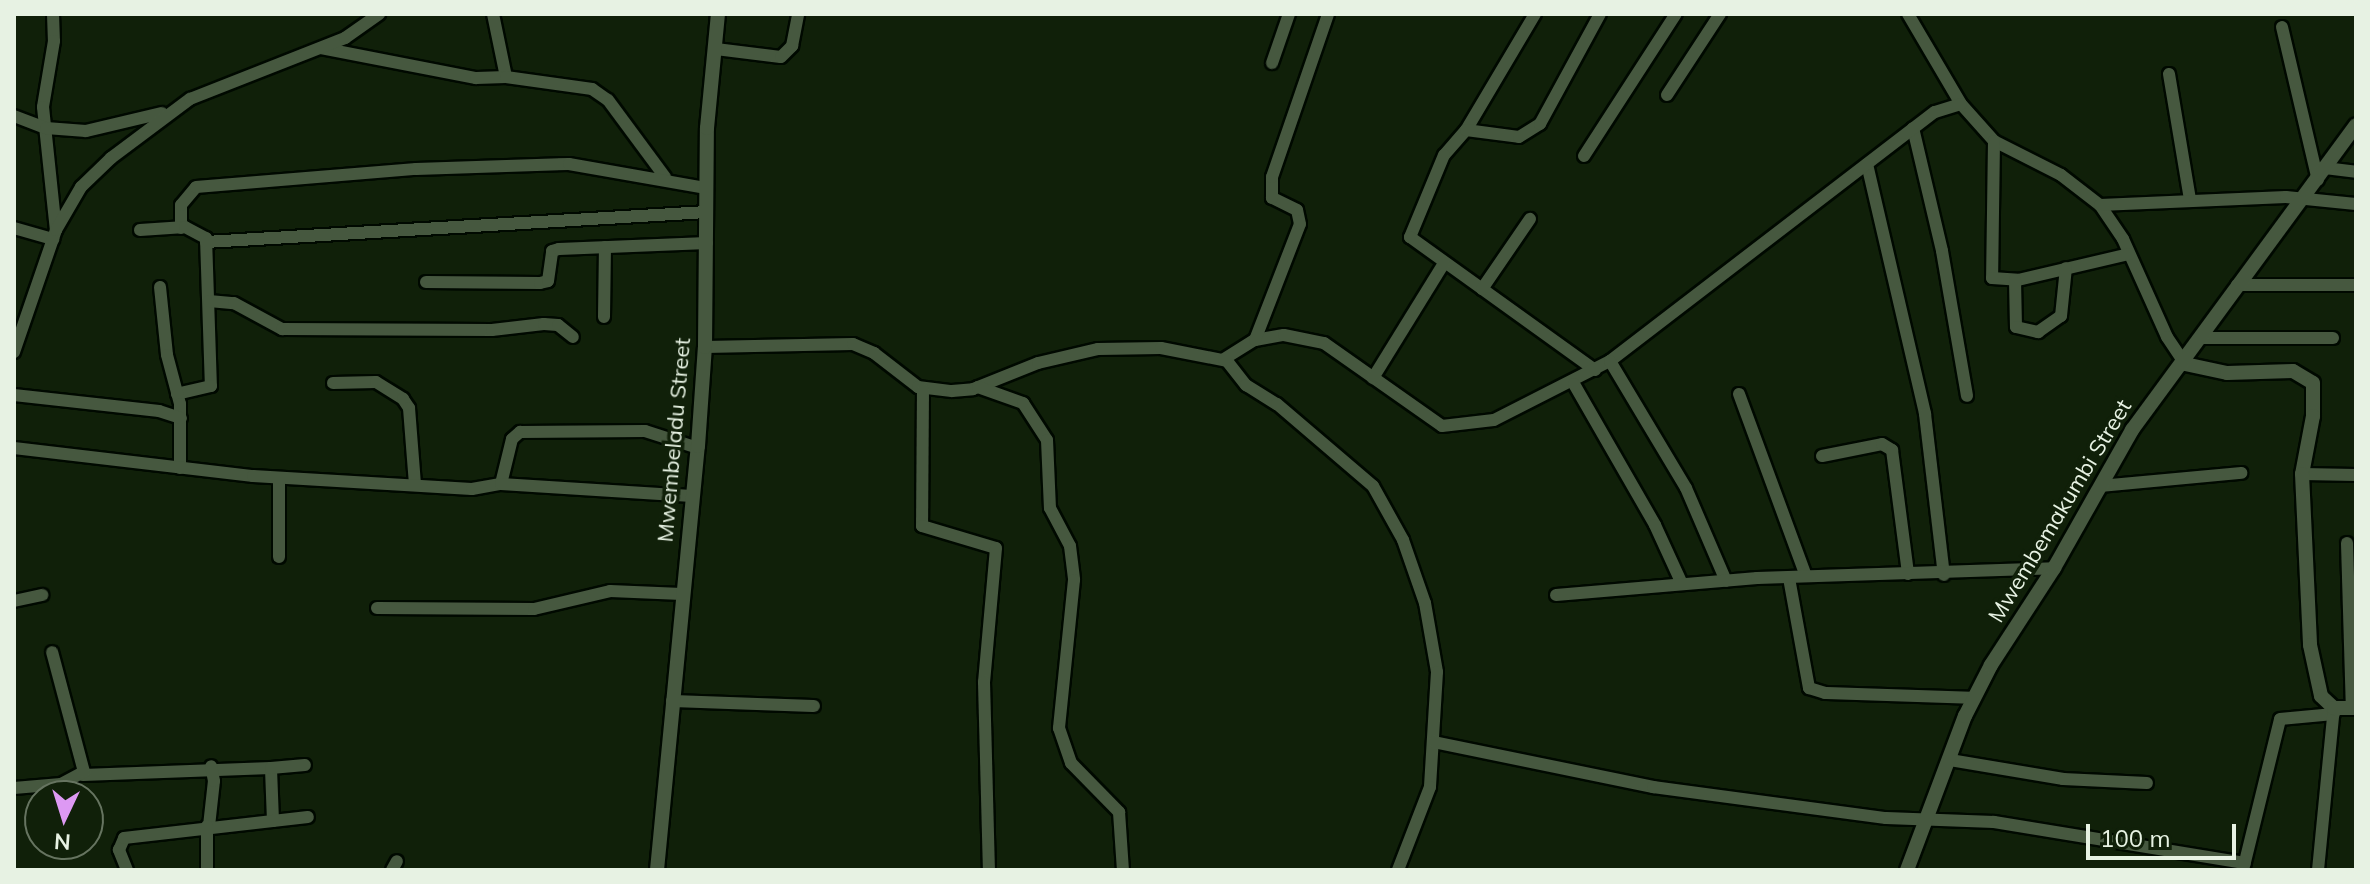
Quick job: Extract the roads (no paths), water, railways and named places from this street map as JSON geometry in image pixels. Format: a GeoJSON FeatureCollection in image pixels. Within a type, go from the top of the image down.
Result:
{"type":"FeatureCollection","features":[{"type":"Feature","properties":{"kind":"street"},"geometry":{"type":"LineString","coordinates":[[53,14],[54,41],[43,107],[54,234]]}},
{"type":"Feature","properties":{"kind":"street"},"geometry":{"type":"LineString","coordinates":[[14,116],[46,128],[104,129],[166,112],[209,89],[321,48],[379,14]]}},
{"type":"Feature","properties":{"kind":"street"},"geometry":{"type":"LineString","coordinates":[[493,14],[506,77]]}},
{"type":"Feature","properties":{"kind":"street","name":"Mwembeladu Street"},"geometry":{"type":"LineString","coordinates":[[657,870],[698,448],[705,347],[705,188],[718,14]]}},
{"type":"Feature","properties":{"kind":"street"},"geometry":{"type":"LineString","coordinates":[[716,49],[781,57],[792,46],[798,14]]}},
{"type":"Feature","properties":{"kind":"street"},"geometry":{"type":"LineString","coordinates":[[1272,63],[1289,14]]}},
{"type":"Feature","properties":{"kind":"street"},"geometry":{"type":"LineString","coordinates":[[1255,340],[1301,220],[1297,210],[1272,198],[1272,177],[1283,131],[1328,14]]}},
{"type":"Feature","properties":{"kind":"street"},"geometry":{"type":"LineString","coordinates":[[1534,14],[1466,130],[1444,155],[1410,229],[1414,244],[1595,370]]}},
{"type":"Feature","properties":{"kind":"street"},"geometry":{"type":"LineString","coordinates":[[1466,130],[1519,137],[1540,124],[1600,14]]}},
{"type":"Feature","properties":{"kind":"street"},"geometry":{"type":"LineString","coordinates":[[1584,156],[1676,14]]}},
{"type":"Feature","properties":{"kind":"street"},"geometry":{"type":"LineString","coordinates":[[1667,95],[1720,14]]}},
{"type":"Feature","properties":{"kind":"street"},"geometry":{"type":"LineString","coordinates":[[1908,14],[1961,104],[1994,141],[2061,175],[2100,205],[2129,254],[2185,364],[2227,373],[2306,375],[2315,394],[2302,474],[2310,645],[2316,681],[2334,711],[2318,870]]}},
{"type":"Feature","properties":{"kind":"street"},"geometry":{"type":"LineString","coordinates":[[2282,27],[2322,174],[2356,172]]}},
{"type":"Feature","properties":{"kind":"street"},"geometry":{"type":"LineString","coordinates":[[321,48],[476,78],[506,77],[600,92],[665,177]]}},
{"type":"Feature","properties":{"kind":"street"},"geometry":{"type":"LineString","coordinates":[[2169,74],[2190,200]]}},
{"type":"Feature","properties":{"kind":"street"},"geometry":{"type":"LineString","coordinates":[[705,347],[853,344],[923,389],[978,387],[1038,363],[1098,349],[1137,346],[1224,359],[1255,340],[1271,335],[1309,338],[1333,348],[1431,422],[1451,428],[1494,420],[1524,401],[1574,384],[1610,361],[1913,128],[1935,112],[1961,104]]}},
{"type":"Feature","properties":{"kind":"street"},"geometry":{"type":"LineString","coordinates":[[14,352],[54,234],[81,187],[166,112]]}},
{"type":"Feature","properties":{"kind":"street","name":"Mwembemakumbi Street"},"geometry":{"type":"LineString","coordinates":[[1907,870],[1931,816],[1972,698],[2054,568],[2132,430],[2185,364],[2237,285],[2356,125]]}},
{"type":"Feature","properties":{"kind":"street"},"geometry":{"type":"LineString","coordinates":[[1913,128],[1939,235],[1967,396]]}},
{"type":"Feature","properties":{"kind":"street"},"geometry":{"type":"LineString","coordinates":[[1994,141],[1990,274],[1996,280],[2015,280],[2129,254]]}},
{"type":"Feature","properties":{"kind":"street"},"geometry":{"type":"LineString","coordinates":[[181,228],[185,195],[209,185],[452,166],[569,164],[665,177],[705,188]]}},
{"type":"Feature","properties":{"kind":"street"},"geometry":{"type":"LineString","coordinates":[[1867,164],[1925,414],[1944,575]]}},
{"type":"Feature","properties":{"kind":"street"},"geometry":{"type":"LineString","coordinates":[[2100,205],[2286,197],[2300,202],[2356,204]]}},
{"type":"Feature","properties":{"kind":"street"},"geometry":{"type":"LineString","coordinates":[[206,242],[707,212]]}},
{"type":"Feature","properties":{"kind":"street"},"geometry":{"type":"LineString","coordinates":[[1482,289],[1530,219]]}},
{"type":"Feature","properties":{"kind":"street"},"geometry":{"type":"LineString","coordinates":[[14,228],[54,234]]}},
{"type":"Feature","properties":{"kind":"street"},"geometry":{"type":"LineString","coordinates":[[140,230],[181,228],[201,232],[206,242],[211,386],[177,394]]}},
{"type":"Feature","properties":{"kind":"street"},"geometry":{"type":"LineString","coordinates":[[426,282],[540,283],[550,276],[552,251],[707,243]]}},
{"type":"Feature","properties":{"kind":"street"},"geometry":{"type":"LineString","coordinates":[[604,317],[605,247]]}},
{"type":"Feature","properties":{"kind":"street"},"geometry":{"type":"LineString","coordinates":[[1373,378],[1444,263]]}},
{"type":"Feature","properties":{"kind":"street"},"geometry":{"type":"LineString","coordinates":[[2015,280],[2016,327],[2038,332],[2061,316],[2066,268]]}},
{"type":"Feature","properties":{"kind":"street"},"geometry":{"type":"LineString","coordinates":[[2237,285],[2356,285]]}},
{"type":"Feature","properties":{"kind":"street"},"geometry":{"type":"LineString","coordinates":[[160,287],[167,355],[181,418],[180,468]]}},
{"type":"Feature","properties":{"kind":"street"},"geometry":{"type":"LineString","coordinates":[[209,301],[234,303],[282,329],[492,330],[544,324],[558,325],[573,337]]}},
{"type":"Feature","properties":{"kind":"street"},"geometry":{"type":"LineString","coordinates":[[2203,338],[2333,338]]}},
{"type":"Feature","properties":{"kind":"street"},"geometry":{"type":"LineString","coordinates":[[1224,359],[1246,385],[1346,460],[1386,505],[1431,626],[1437,672],[1428,800],[1398,870]]}},
{"type":"Feature","properties":{"kind":"street"},"geometry":{"type":"LineString","coordinates":[[1610,361],[1686,488],[1726,581]]}},
{"type":"Feature","properties":{"kind":"street"},"geometry":{"type":"LineString","coordinates":[[333,383],[376,382],[403,399],[412,425],[415,484]]}},
{"type":"Feature","properties":{"kind":"street"},"geometry":{"type":"LineString","coordinates":[[1574,384],[1655,525],[1682,584]]}},
{"type":"Feature","properties":{"kind":"street"},"geometry":{"type":"LineString","coordinates":[[978,387],[1023,403],[1039,423],[1052,455],[1050,508],[1070,546],[1074,580],[1059,728],[1071,763],[1119,812],[1123,870]]}},
{"type":"Feature","properties":{"kind":"street"},"geometry":{"type":"LineString","coordinates":[[923,389],[922,526],[996,548],[984,682],[989,870]]}},
{"type":"Feature","properties":{"kind":"street"},"geometry":{"type":"LineString","coordinates":[[1739,394],[1806,576]]}},
{"type":"Feature","properties":{"kind":"street"},"geometry":{"type":"LineString","coordinates":[[14,395],[159,411],[181,418]]}},
{"type":"Feature","properties":{"kind":"street"},"geometry":{"type":"LineString","coordinates":[[501,484],[512,439],[520,432],[645,431],[698,448]]}},
{"type":"Feature","properties":{"kind":"street"},"geometry":{"type":"LineString","coordinates":[[1822,456],[1882,444],[1892,450],[1908,574]]}},
{"type":"Feature","properties":{"kind":"street"},"geometry":{"type":"LineString","coordinates":[[14,448],[279,478],[472,489],[501,484],[692,496]]}},
{"type":"Feature","properties":{"kind":"street"},"geometry":{"type":"LineString","coordinates":[[2100,486],[2241,473]]}},
{"type":"Feature","properties":{"kind":"street"},"geometry":{"type":"LineString","coordinates":[[2302,474],[2356,475]]}},
{"type":"Feature","properties":{"kind":"street"},"geometry":{"type":"LineString","coordinates":[[279,478],[279,557]]}},
{"type":"Feature","properties":{"kind":"street"},"geometry":{"type":"LineString","coordinates":[[1434,742],[1653,787],[1886,818],[1931,816],[2135,842],[2244,866],[2280,719],[2354,708],[2347,543]]}},
{"type":"Feature","properties":{"kind":"street"},"geometry":{"type":"LineString","coordinates":[[1556,595],[1806,576],[1944,575],[2054,568]]}},
{"type":"Feature","properties":{"kind":"street"},"geometry":{"type":"LineString","coordinates":[[1789,578],[1809,688],[1825,693],[1972,698]]}},
{"type":"Feature","properties":{"kind":"street"},"geometry":{"type":"LineString","coordinates":[[377,608],[534,609],[610,591],[682,594]]}},
{"type":"Feature","properties":{"kind":"street"},"geometry":{"type":"LineString","coordinates":[[14,601],[42,595]]}},
{"type":"Feature","properties":{"kind":"street"},"geometry":{"type":"LineString","coordinates":[[52,652],[83,775]]}},
{"type":"Feature","properties":{"kind":"street"},"geometry":{"type":"LineString","coordinates":[[672,701],[814,706]]}},
{"type":"Feature","properties":{"kind":"street"},"geometry":{"type":"LineString","coordinates":[[1950,760],[2063,779],[2147,783]]}},
{"type":"Feature","properties":{"kind":"street"},"geometry":{"type":"LineString","coordinates":[[14,788],[61,784],[83,775],[211,766],[271,768],[305,765]]}},
{"type":"Feature","properties":{"kind":"street"},"geometry":{"type":"LineString","coordinates":[[207,870],[208,826],[214,781],[211,766]]}},
{"type":"Feature","properties":{"kind":"street"},"geometry":{"type":"LineString","coordinates":[[271,768],[273,821]]}},
{"type":"Feature","properties":{"kind":"street"},"geometry":{"type":"LineString","coordinates":[[127,870],[119,850],[124,838],[308,817]]}}]}
